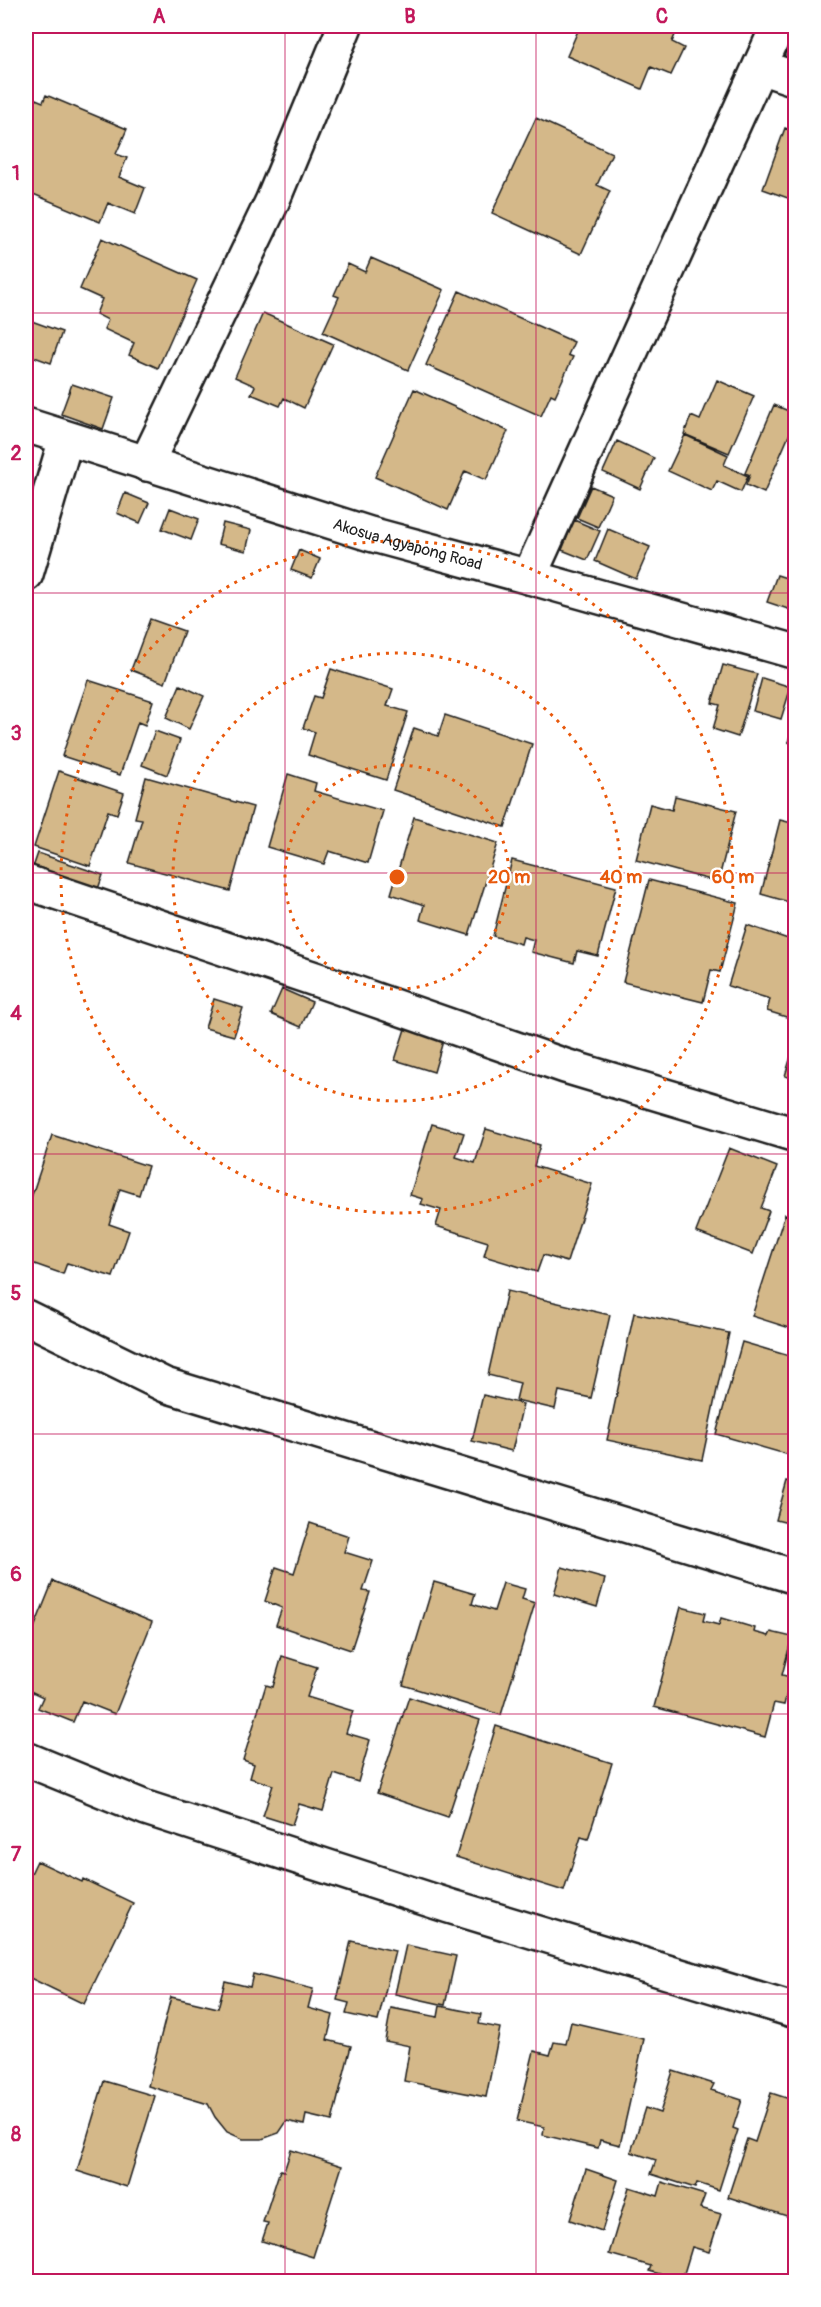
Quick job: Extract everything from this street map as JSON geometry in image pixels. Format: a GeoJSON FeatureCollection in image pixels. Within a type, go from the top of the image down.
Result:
{"type":"FeatureCollection","features":[{"type":"Feature","properties":{"kind":"street"},"geometry":{"type":"LineString","coordinates":[[146,464],[272,202],[345,26]]}},
{"type":"Feature","properties":{"kind":"street"},"geometry":{"type":"LineString","coordinates":[[529,577],[778,26]]}},
{"type":"Feature","properties":{"kind":"street"},"geometry":{"type":"LineString","coordinates":[[760,67],[795,79]]}},
{"type":"Feature","properties":{"kind":"street","name":"Akosua Agyapong Road"},"geometry":{"type":"LineString","coordinates":[[26,425],[370,534],[795,652]]}},
{"type":"Feature","properties":{"kind":"street"},"geometry":{"type":"LineString","coordinates":[[26,574],[66,439]]}},
{"type":"Feature","properties":{"kind":"street"},"geometry":{"type":"LineString","coordinates":[[26,882],[566,1066],[795,1135]]}},
{"type":"Feature","properties":{"kind":"street"},"geometry":{"type":"LineString","coordinates":[[26,1317],[165,1385],[795,1577]]}},
{"type":"Feature","properties":{"kind":"street"},"geometry":{"type":"LineString","coordinates":[[26,1759],[157,1812],[449,1906],[795,2012]]}},
{"type":"Feature","properties":{"kind":"building"},"geometry":{"type":"Polygon","coordinates":[[[580,26],[679,26],[672,42],[684,48],[671,75],[651,67],[642,89],[567,56],[580,26]]]}},
{"type":"Feature","properties":{"kind":"building"},"geometry":{"type":"Polygon","coordinates":[[[26,95],[43,102],[46,95],[127,129],[116,154],[127,158],[119,177],[145,188],[135,214],[108,203],[100,222],[26,191],[26,95]]]}},
{"type":"Feature","properties":{"kind":"building"},"geometry":{"type":"Polygon","coordinates":[[[536,118],[612,153],[597,185],[610,191],[581,254],[492,213],[536,118]]]}},
{"type":"Feature","properties":{"kind":"building"},"geometry":{"type":"Polygon","coordinates":[[[785,128],[796,132],[796,201],[763,189],[785,128]]]}},
{"type":"Feature","properties":{"kind":"building"},"geometry":{"type":"Polygon","coordinates":[[[102,238],[197,280],[158,368],[129,355],[134,343],[104,329],[108,320],[96,314],[102,299],[80,289],[102,238]]]}},
{"type":"Feature","properties":{"kind":"building"},"geometry":{"type":"Polygon","coordinates":[[[371,258],[444,290],[408,370],[323,332],[339,297],[334,295],[348,264],[365,272],[371,258]]]}},
{"type":"Feature","properties":{"kind":"building"},"geometry":{"type":"Polygon","coordinates":[[[459,291],[574,342],[568,355],[573,357],[555,396],[551,394],[541,416],[426,365],[459,291]]]}},
{"type":"Feature","properties":{"kind":"building"},"geometry":{"type":"Polygon","coordinates":[[[263,313],[333,344],[304,408],[284,398],[280,406],[251,394],[255,386],[235,377],[263,313]]]}},
{"type":"Feature","properties":{"kind":"building"},"geometry":{"type":"Polygon","coordinates":[[[26,319],[62,332],[51,363],[26,354],[26,319]]]}},
{"type":"Feature","properties":{"kind":"building"},"geometry":{"type":"Polygon","coordinates":[[[717,380],[754,396],[729,453],[684,434],[691,416],[700,420],[717,380]]]}},
{"type":"Feature","properties":{"kind":"building"},"geometry":{"type":"Polygon","coordinates":[[[72,384],[114,398],[103,429],[61,414],[72,384]]]}},
{"type":"Feature","properties":{"kind":"building"},"geometry":{"type":"Polygon","coordinates":[[[414,389],[508,431],[486,480],[465,471],[448,510],[375,477],[414,389]]]}},
{"type":"Feature","properties":{"kind":"building"},"geometry":{"type":"Polygon","coordinates":[[[774,405],[796,414],[796,419],[764,493],[746,485],[750,475],[745,473],[774,405]]]}},
{"type":"Feature","properties":{"kind":"building"},"geometry":{"type":"Polygon","coordinates":[[[685,435],[728,455],[724,465],[748,476],[741,492],[717,481],[712,491],[668,471],[685,435]]]}},
{"type":"Feature","properties":{"kind":"building"},"geometry":{"type":"Polygon","coordinates":[[[617,441],[654,458],[640,489],[603,472],[617,441]]]}},
{"type":"Feature","properties":{"kind":"building"},"geometry":{"type":"Polygon","coordinates":[[[591,486],[612,495],[598,527],[577,518],[591,486]]]}},
{"type":"Feature","properties":{"kind":"building"},"geometry":{"type":"Polygon","coordinates":[[[125,493],[149,503],[140,523],[117,513],[125,493]]]}},
{"type":"Feature","properties":{"kind":"building"},"geometry":{"type":"Polygon","coordinates":[[[170,508],[199,519],[191,540],[162,529],[170,508]]]}},
{"type":"Feature","properties":{"kind":"building"},"geometry":{"type":"Polygon","coordinates":[[[574,520],[600,531],[587,560],[562,550],[574,520]]]}},
{"type":"Feature","properties":{"kind":"building"},"geometry":{"type":"Polygon","coordinates":[[[223,523],[251,530],[246,551],[218,544],[223,523]]]}},
{"type":"Feature","properties":{"kind":"building"},"geometry":{"type":"Polygon","coordinates":[[[608,529],[650,547],[636,579],[595,561],[608,529]]]}},
{"type":"Feature","properties":{"kind":"building"},"geometry":{"type":"Polygon","coordinates":[[[299,550],[320,559],[312,578],[291,570],[299,550]]]}},
{"type":"Feature","properties":{"kind":"building"},"geometry":{"type":"Polygon","coordinates":[[[777,575],[796,581],[794,611],[767,602],[777,575]]]}},
{"type":"Feature","properties":{"kind":"building"},"geometry":{"type":"Polygon","coordinates":[[[150,619],[184,631],[165,683],[131,670],[150,619]]]}},
{"type":"Feature","properties":{"kind":"building"},"geometry":{"type":"Polygon","coordinates":[[[723,665],[757,674],[738,737],[713,729],[720,705],[712,703],[723,665]]]}},
{"type":"Feature","properties":{"kind":"building"},"geometry":{"type":"Polygon","coordinates":[[[331,669],[393,689],[387,706],[408,712],[386,780],[308,755],[315,732],[303,728],[314,696],[321,698],[331,669]]]}},
{"type":"Feature","properties":{"kind":"building"},"geometry":{"type":"Polygon","coordinates":[[[762,678],[791,687],[781,719],[753,711],[762,678]]]}},
{"type":"Feature","properties":{"kind":"building"},"geometry":{"type":"Polygon","coordinates":[[[88,680],[153,701],[145,725],[138,722],[120,775],[62,756],[88,680]]]}},
{"type":"Feature","properties":{"kind":"building"},"geometry":{"type":"Polygon","coordinates":[[[180,685],[204,696],[189,729],[166,718],[180,685]]]}},
{"type":"Feature","properties":{"kind":"building"},"geometry":{"type":"Polygon","coordinates":[[[445,715],[532,744],[505,827],[393,790],[414,728],[438,736],[445,715]]]}},
{"type":"Feature","properties":{"kind":"building"},"geometry":{"type":"Polygon","coordinates":[[[796,716],[796,745],[788,742],[796,716]]]}},
{"type":"Feature","properties":{"kind":"building"},"geometry":{"type":"Polygon","coordinates":[[[155,731],[180,740],[167,775],[142,765],[155,731]]]}},
{"type":"Feature","properties":{"kind":"building"},"geometry":{"type":"Polygon","coordinates":[[[59,771],[124,793],[117,814],[108,811],[90,866],[34,847],[59,771]]]}},
{"type":"Feature","properties":{"kind":"building"},"geometry":{"type":"Polygon","coordinates":[[[288,774],[316,783],[314,791],[383,811],[368,863],[329,851],[324,864],[267,847],[288,774]]]}},
{"type":"Feature","properties":{"kind":"building"},"geometry":{"type":"Polygon","coordinates":[[[146,777],[253,807],[230,891],[129,863],[142,819],[135,818],[146,777]]]}},
{"type":"Feature","properties":{"kind":"building"},"geometry":{"type":"Polygon","coordinates":[[[675,796],[736,811],[718,882],[636,860],[650,804],[672,810],[675,796]]]}},
{"type":"Feature","properties":{"kind":"building"},"geometry":{"type":"Polygon","coordinates":[[[414,817],[498,843],[469,935],[420,920],[424,905],[391,894],[414,817]]]}},
{"type":"Feature","properties":{"kind":"building"},"geometry":{"type":"Polygon","coordinates":[[[780,820],[796,824],[796,904],[761,894],[780,820]]]}},
{"type":"Feature","properties":{"kind":"building"},"geometry":{"type":"Polygon","coordinates":[[[38,853],[103,875],[94,900],[29,879],[38,853]]]}},
{"type":"Feature","properties":{"kind":"building"},"geometry":{"type":"Polygon","coordinates":[[[512,860],[616,887],[598,956],[577,951],[574,963],[531,952],[534,940],[523,937],[521,944],[493,936],[512,860]]]}},
{"type":"Feature","properties":{"kind":"building"},"geometry":{"type":"Polygon","coordinates":[[[649,880],[738,903],[720,972],[711,970],[703,1002],[623,982],[649,880]]]}},
{"type":"Feature","properties":{"kind":"building"},"geometry":{"type":"Polygon","coordinates":[[[747,925],[794,941],[796,937],[796,1020],[767,1011],[770,999],[728,986],[747,925]]]}},
{"type":"Feature","properties":{"kind":"building"},"geometry":{"type":"Polygon","coordinates":[[[282,989],[312,1002],[301,1027],[271,1014],[282,989]]]}},
{"type":"Feature","properties":{"kind":"building"},"geometry":{"type":"Polygon","coordinates":[[[214,999],[243,1008],[234,1036],[205,1028],[214,999]]]}},
{"type":"Feature","properties":{"kind":"building"},"geometry":{"type":"Polygon","coordinates":[[[405,1029],[443,1041],[434,1072],[395,1060],[405,1029]]]}},
{"type":"Feature","properties":{"kind":"building"},"geometry":{"type":"Polygon","coordinates":[[[796,1040],[796,1079],[785,1076],[796,1040]]]}},
{"type":"Feature","properties":{"kind":"building"},"geometry":{"type":"Polygon","coordinates":[[[432,1124],[464,1133],[456,1157],[475,1163],[486,1129],[540,1145],[534,1166],[592,1184],[567,1262],[543,1255],[537,1272],[484,1256],[488,1242],[436,1226],[441,1210],[421,1204],[423,1199],[410,1195],[432,1124]]]}},
{"type":"Feature","properties":{"kind":"building"},"geometry":{"type":"Polygon","coordinates":[[[52,1135],[148,1166],[139,1195],[120,1189],[109,1224],[129,1231],[113,1277],[67,1263],[63,1274],[26,1261],[26,1203],[29,1204],[52,1135]]]}},
{"type":"Feature","properties":{"kind":"building"},"geometry":{"type":"Polygon","coordinates":[[[729,1148],[777,1167],[761,1208],[769,1211],[753,1254],[696,1232],[729,1148]]]}},
{"type":"Feature","properties":{"kind":"building"},"geometry":{"type":"Polygon","coordinates":[[[785,1214],[796,1218],[796,1330],[752,1316],[785,1214]]]}},
{"type":"Feature","properties":{"kind":"building"},"geometry":{"type":"Polygon","coordinates":[[[507,1291],[610,1315],[591,1398],[559,1391],[555,1409],[516,1400],[520,1383],[488,1375],[507,1291]]]}},
{"type":"Feature","properties":{"kind":"building"},"geometry":{"type":"Polygon","coordinates":[[[634,1313],[729,1333],[702,1460],[607,1440],[634,1313]]]}},
{"type":"Feature","properties":{"kind":"building"},"geometry":{"type":"Polygon","coordinates":[[[742,1342],[796,1358],[796,1457],[716,1434],[742,1342]]]}},
{"type":"Feature","properties":{"kind":"building"},"geometry":{"type":"Polygon","coordinates":[[[483,1395],[523,1404],[512,1451],[472,1441],[483,1395]]]}},
{"type":"Feature","properties":{"kind":"building"},"geometry":{"type":"Polygon","coordinates":[[[787,1481],[796,1483],[796,1525],[776,1520],[787,1481]]]}},
{"type":"Feature","properties":{"kind":"building"},"geometry":{"type":"Polygon","coordinates":[[[310,1523],[349,1536],[344,1552],[373,1561],[363,1591],[370,1592],[351,1650],[276,1625],[282,1608],[265,1601],[276,1567],[294,1573],[310,1523]]]}},
{"type":"Feature","properties":{"kind":"building"},"geometry":{"type":"Polygon","coordinates":[[[562,1567],[605,1579],[597,1607],[554,1594],[562,1567]]]}},
{"type":"Feature","properties":{"kind":"building"},"geometry":{"type":"Polygon","coordinates":[[[53,1581],[152,1622],[115,1714],[82,1701],[73,1722],[38,1708],[43,1697],[26,1689],[26,1648],[53,1581]]]}},
{"type":"Feature","properties":{"kind":"building"},"geometry":{"type":"Polygon","coordinates":[[[434,1582],[475,1594],[472,1604],[494,1611],[503,1583],[525,1589],[522,1599],[535,1603],[501,1715],[403,1685],[434,1582]]]}},
{"type":"Feature","properties":{"kind":"building"},"geometry":{"type":"Polygon","coordinates":[[[681,1607],[705,1613],[703,1621],[719,1625],[721,1618],[755,1628],[754,1632],[769,1636],[771,1632],[792,1637],[782,1675],[791,1677],[784,1705],[774,1703],[765,1737],[654,1707],[681,1607]]]}},
{"type":"Feature","properties":{"kind":"building"},"geometry":{"type":"Polygon","coordinates":[[[282,1656],[317,1667],[307,1697],[353,1711],[346,1733],[370,1740],[358,1782],[334,1774],[323,1811],[299,1804],[292,1825],[263,1816],[273,1785],[250,1778],[254,1764],[243,1760],[266,1685],[273,1687],[282,1656]]]}},
{"type":"Feature","properties":{"kind":"building"},"geometry":{"type":"Polygon","coordinates":[[[409,1697],[480,1720],[448,1817],[377,1793],[409,1697]]]}},
{"type":"Feature","properties":{"kind":"building"},"geometry":{"type":"Polygon","coordinates":[[[496,1726],[612,1763],[588,1839],[581,1837],[564,1891],[456,1857],[496,1726]]]}},
{"type":"Feature","properties":{"kind":"building"},"geometry":{"type":"Polygon","coordinates":[[[37,1861],[82,1882],[83,1879],[133,1903],[84,2004],[26,1976],[26,1884],[37,1861]]]}},
{"type":"Feature","properties":{"kind":"building"},"geometry":{"type":"Polygon","coordinates":[[[351,1941],[395,1951],[378,2021],[346,2014],[349,2003],[337,2000],[351,1941]]]}},
{"type":"Feature","properties":{"kind":"building"},"geometry":{"type":"Polygon","coordinates":[[[406,1945],[456,1956],[445,2005],[395,1994],[406,1945]]]}},
{"type":"Feature","properties":{"kind":"building"},"geometry":{"type":"Polygon","coordinates":[[[253,1974],[313,1989],[308,2008],[333,2015],[327,2040],[351,2046],[332,2121],[306,2115],[304,2125],[287,2121],[279,2133],[262,2139],[243,2139],[227,2132],[208,2104],[148,2086],[171,1997],[218,2008],[225,1981],[250,1987],[253,1974]]]}},
{"type":"Feature","properties":{"kind":"building"},"geometry":{"type":"Polygon","coordinates":[[[440,2006],[481,2014],[479,2024],[500,2028],[486,2097],[404,2081],[410,2046],[385,2041],[391,2008],[438,2017],[440,2006]]]}},
{"type":"Feature","properties":{"kind":"building"},"geometry":{"type":"Polygon","coordinates":[[[571,2022],[644,2039],[620,2145],[600,2140],[598,2148],[543,2135],[544,2127],[517,2121],[534,2051],[550,2055],[554,2042],[566,2044],[571,2022]]]}},
{"type":"Feature","properties":{"kind":"building"},"geometry":{"type":"Polygon","coordinates":[[[673,2071],[714,2084],[711,2090],[742,2100],[733,2128],[738,2130],[719,2190],[697,2183],[695,2188],[651,2174],[656,2160],[631,2152],[645,2108],[660,2113],[673,2071]]]}},
{"type":"Feature","properties":{"kind":"building"},"geometry":{"type":"Polygon","coordinates":[[[104,2081],[155,2096],[127,2187],[77,2171],[104,2081]]]}},
{"type":"Feature","properties":{"kind":"building"},"geometry":{"type":"Polygon","coordinates":[[[771,2093],[796,2101],[796,2219],[728,2197],[747,2139],[755,2142],[771,2093]]]}},
{"type":"Feature","properties":{"kind":"building"},"geometry":{"type":"Polygon","coordinates":[[[291,2150],[342,2166],[313,2257],[262,2241],[268,2223],[263,2222],[280,2170],[284,2171],[291,2150]]]}},
{"type":"Feature","properties":{"kind":"building"},"geometry":{"type":"Polygon","coordinates":[[[586,2169],[618,2180],[602,2231],[570,2220],[586,2169]]]}},
{"type":"Feature","properties":{"kind":"building"},"geometry":{"type":"Polygon","coordinates":[[[662,2182],[705,2195],[700,2208],[721,2214],[709,2252],[692,2247],[682,2280],[649,2271],[651,2266],[609,2254],[629,2187],[658,2196],[662,2182]]]}}]}
